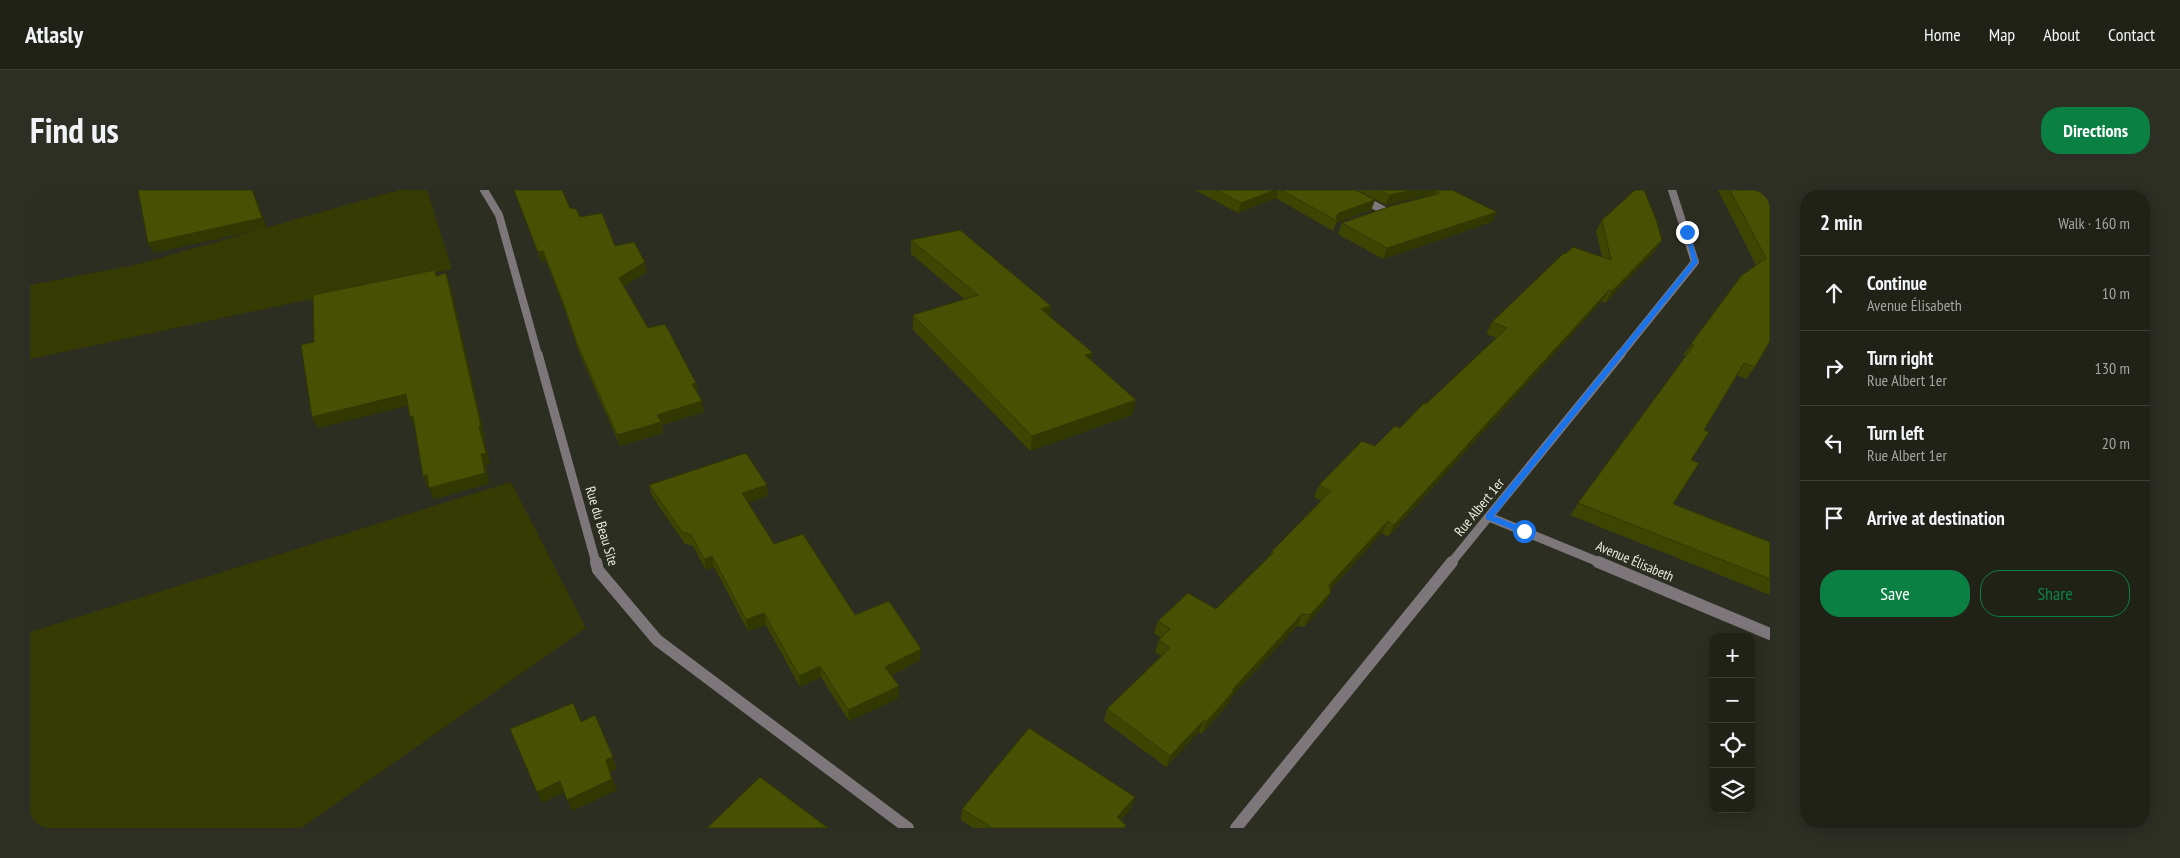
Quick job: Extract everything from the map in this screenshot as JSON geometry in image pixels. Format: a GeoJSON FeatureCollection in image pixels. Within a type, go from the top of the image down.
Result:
{"type":"FeatureCollection","features":[{"type":"Feature","properties":{"kind":"street","name":"Rue du Beau Site"},"geometry":{"type":"LineString","coordinates":[[484,190],[499,215],[598,570],[657,640],[908,828]]}},
{"type":"Feature","properties":{"kind":"street"},"geometry":{"type":"LineString","coordinates":[[1346,190],[1385,211]]}},
{"type":"Feature","properties":{"kind":"street","name":"Rue Albert 1er"},"geometry":{"type":"LineString","coordinates":[[1236,828],[1696,262],[1672,190]]}},
{"type":"Feature","properties":{"kind":"street"},"geometry":{"type":"LineString","coordinates":[[1377,214],[1395,208]]}},
{"type":"Feature","properties":{"kind":"street","name":"Avenue Élisabeth"},"geometry":{"type":"LineString","coordinates":[[1489,517],[1770,634]]}},
{"type":"Feature","properties":{"kind":"green space"},"geometry":{"type":"Polygon","coordinates":[[[399,190],[427,190],[452,269],[30,359],[30,285],[135,265],[399,190]]]}},
{"type":"Feature","properties":{"kind":"green space"},"geometry":{"type":"Polygon","coordinates":[[[511,482],[586,628],[301,828],[30,828],[30,632],[511,482]]]}},
{"type":"Feature","properties":{"kind":"building"},"geometry":{"type":"Polygon","coordinates":[[[138,190],[252,190],[262,218],[148,243],[138,190]]]}},
{"type":"Feature","properties":{"kind":"building"},"geometry":{"type":"Polygon","coordinates":[[[514,190],[562,190],[570,208],[576,209],[580,217],[602,213],[615,246],[634,242],[645,262],[619,278],[648,328],[665,324],[696,383],[692,384],[702,401],[657,415],[661,422],[617,435],[576,341],[543,251],[538,252],[514,190]]]}},
{"type":"Feature","properties":{"kind":"building"},"geometry":{"type":"Polygon","coordinates":[[[1216,190],[1275,190],[1241,203],[1216,190]]]}},
{"type":"Feature","properties":{"kind":"building"},"geometry":{"type":"Polygon","coordinates":[[[1281,190],[1356,190],[1375,200],[1339,213],[1336,217],[1337,221],[1281,190]]]}},
{"type":"Feature","properties":{"kind":"building"},"geometry":{"type":"Polygon","coordinates":[[[1380,190],[1412,190],[1389,195],[1380,190]]]}},
{"type":"Feature","properties":{"kind":"building"},"geometry":{"type":"Polygon","coordinates":[[[1441,190],[1452,190],[1497,212],[1387,248],[1342,223],[1391,206],[1438,194],[1441,190]]]}},
{"type":"Feature","properties":{"kind":"building"},"geometry":{"type":"Polygon","coordinates":[[[1635,190],[1644,190],[1662,240],[1612,291],[1609,290],[1394,525],[1388,521],[1329,585],[1331,592],[1310,615],[1302,614],[1232,690],[1234,691],[1206,722],[1204,720],[1170,756],[1107,709],[1170,648],[1159,640],[1170,629],[1158,621],[1188,593],[1216,609],[1274,552],[1272,551],[1331,491],[1319,485],[1362,441],[1375,446],[1395,426],[1400,428],[1424,403],[1426,404],[1507,328],[1492,322],[1564,253],[1573,247],[1611,260],[1602,220],[1635,190]]]}},
{"type":"Feature","properties":{"kind":"building"},"geometry":{"type":"Polygon","coordinates":[[[1730,190],[1770,190],[1770,341],[1755,367],[1744,363],[1704,430],[1709,432],[1691,460],[1699,463],[1673,504],[1770,542],[1770,579],[1578,503],[1694,345],[1691,344],[1741,276],[1766,258],[1730,190]]]}},
{"type":"Feature","properties":{"kind":"building"},"geometry":{"type":"Polygon","coordinates":[[[960,230],[1051,306],[1041,309],[1093,353],[1085,355],[1136,400],[1032,436],[913,315],[978,295],[911,240],[960,230]]]}},
{"type":"Feature","properties":{"kind":"building"},"geometry":{"type":"Polygon","coordinates":[[[435,270],[436,276],[446,273],[486,453],[481,454],[485,473],[429,488],[427,475],[423,476],[413,416],[410,417],[406,394],[312,417],[301,345],[314,342],[313,295],[435,270]]]}},
{"type":"Feature","properties":{"kind":"building"},"geometry":{"type":"Polygon","coordinates":[[[746,453],[767,485],[742,493],[774,544],[803,534],[855,615],[889,601],[921,649],[885,667],[899,686],[848,710],[820,666],[799,676],[764,613],[746,620],[712,556],[704,559],[691,535],[682,532],[649,485],[746,453]]]}},
{"type":"Feature","properties":{"kind":"building"},"geometry":{"type":"Polygon","coordinates":[[[573,703],[581,722],[595,715],[613,757],[606,760],[612,779],[567,800],[560,781],[537,792],[510,729],[573,703]]]}},
{"type":"Feature","properties":{"kind":"building"},"geometry":{"type":"Polygon","coordinates":[[[1029,728],[1135,797],[1117,817],[1126,825],[1123,828],[992,828],[962,809],[1029,728]]]}},
{"type":"Feature","properties":{"kind":"building"},"geometry":{"type":"Polygon","coordinates":[[[760,777],[828,828],[707,828],[760,777]]]}},
{"type":"Feature","properties":{"kind":"route"},"geometry":{"type":"LineString","coordinates":[[1524,531],[1489,517],[1696,262],[1687,232]]}}]}
